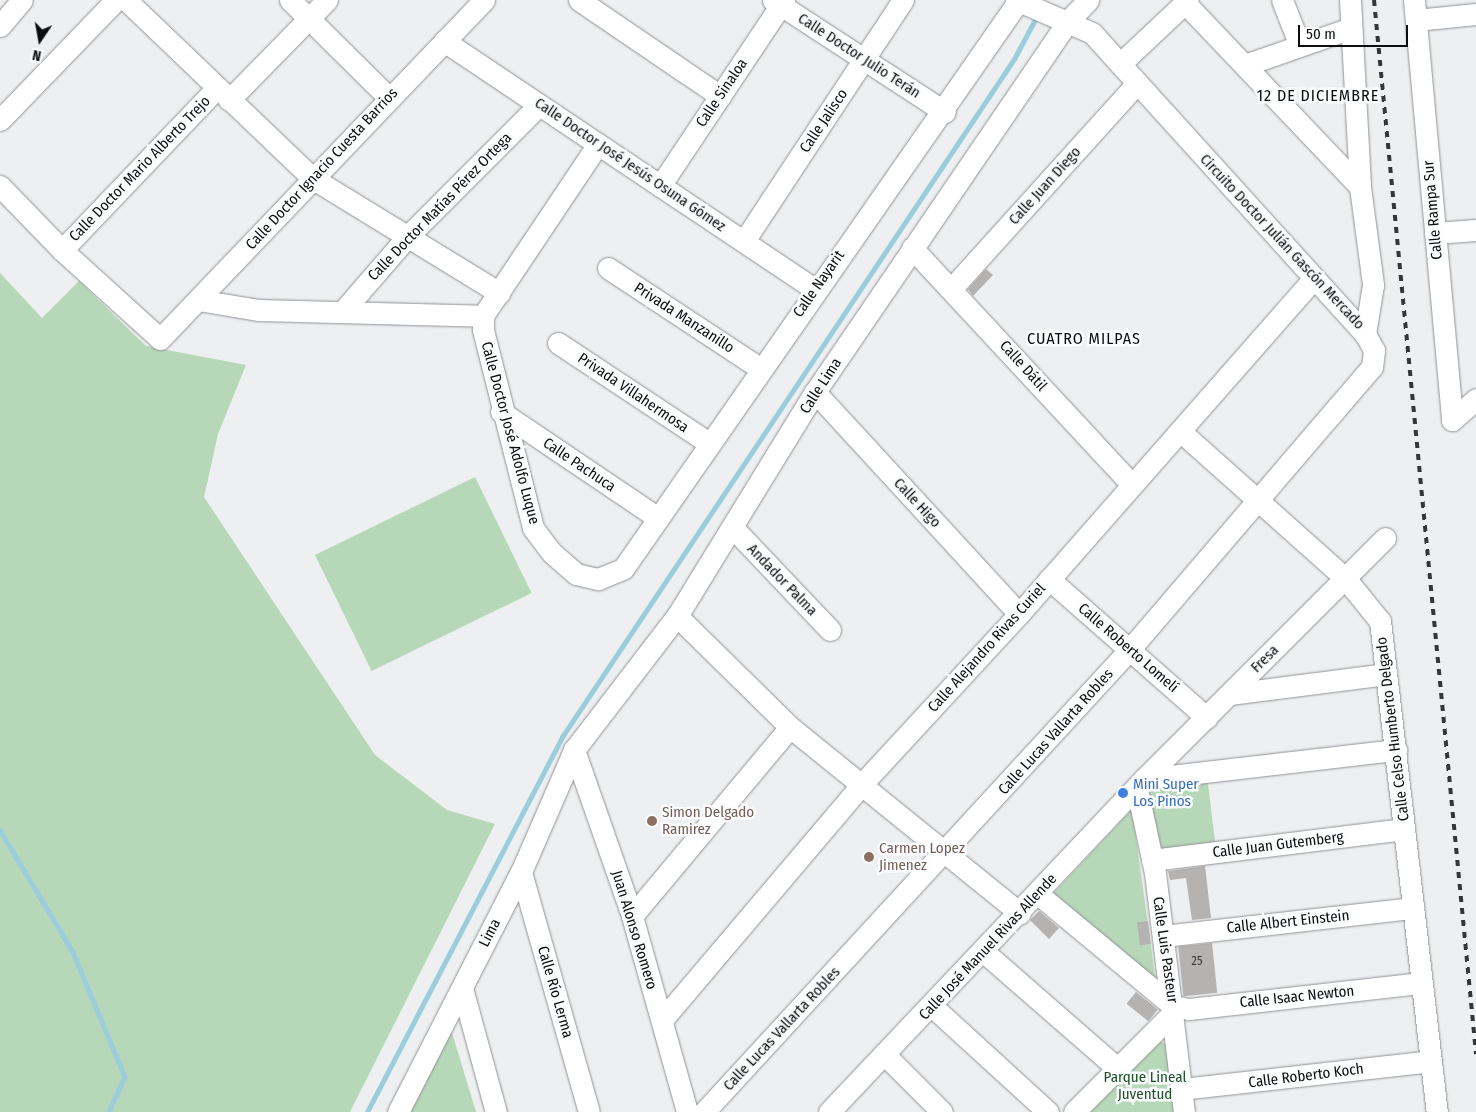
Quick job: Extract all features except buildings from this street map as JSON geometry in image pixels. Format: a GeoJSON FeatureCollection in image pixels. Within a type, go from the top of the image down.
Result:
{"type":"FeatureCollection","features":[{"type":"Feature","properties":{"kind":"street"},"geometry":{"type":"LineString","coordinates":[[0,26],[22,0]]}},
{"type":"Feature","properties":{"kind":"street"},"geometry":{"type":"LineString","coordinates":[[0,120],[116,0]]}},
{"type":"Feature","properties":{"kind":"street"},"geometry":{"type":"LineString","coordinates":[[126,0],[312,178],[500,293]]}},
{"type":"Feature","properties":{"kind":"street"},"geometry":{"type":"LineString","coordinates":[[290,0],[389,98]]}},
{"type":"Feature","properties":{"kind":"street","name":"Calle Doctor Mario Alberto Trejo"},"geometry":{"type":"LineString","coordinates":[[62,250],[223,94],[309,19],[327,0]]}},
{"type":"Feature","properties":{"kind":"street","name":"Calle Doctor Ignacio Cuesta Barrios"},"geometry":{"type":"LineString","coordinates":[[62,250],[160,339],[484,0]]}},
{"type":"Feature","properties":{"kind":"street"},"geometry":{"type":"LineString","coordinates":[[579,0],[720,96]]}},
{"type":"Feature","properties":{"kind":"street","name":"Calle Jalisco"},"geometry":{"type":"LineString","coordinates":[[744,241],[903,0]]}},
{"type":"Feature","properties":{"kind":"street"},"geometry":{"type":"LineString","coordinates":[[1282,0],[1300,46]]}},
{"type":"Feature","properties":{"kind":"street","name":"Circuito Doctor Julián Gascón Mercado"},"geometry":{"type":"LineString","coordinates":[[1350,0],[1360,187],[1373,285],[1365,334]]}},
{"type":"Feature","properties":{"kind":"street","name":"Circuito Doctor Julián Gascón Mercado"},"geometry":{"type":"LineString","coordinates":[[1020,1],[1071,10],[1365,334]]}},
{"type":"Feature","properties":{"kind":"street","name":"Calle Nayarit"},"geometry":{"type":"LineString","coordinates":[[623,569],[815,289],[945,112],[1020,1]]}},
{"type":"Feature","properties":{"kind":"street"},"geometry":{"type":"LineString","coordinates":[[1120,64],[1187,1],[1248,64],[1360,187]]}},
{"type":"Feature","properties":{"kind":"street","name":"Calle Sinaloa"},"geometry":{"type":"LineString","coordinates":[[660,186],[780,2]]}},
{"type":"Feature","properties":{"kind":"street","name":"Calle Doctor Julio Terán"},"geometry":{"type":"LineString","coordinates":[[780,2],[864,60],[945,112]]}},
{"type":"Feature","properties":{"kind":"street","name":"Calle Lima"},"geometry":{"type":"LineString","coordinates":[[574,750],[678,616],[735,530],[815,392],[1071,10]]}},
{"type":"Feature","properties":{"kind":"street"},"geometry":{"type":"LineString","coordinates":[[1415,10],[1476,14]]}},
{"type":"Feature","properties":{"kind":"street","name":"Calle Rampa Sur"},"geometry":{"type":"LineString","coordinates":[[1415,10],[1452,420],[1476,399]]}},
{"type":"Feature","properties":{"kind":"street"},"geometry":{"type":"LineString","coordinates":[[1248,64],[1351,28]]}},
{"type":"Feature","properties":{"kind":"street","name":"Calle Doctor José Jesús Osuna Gómez"},"geometry":{"type":"LineString","coordinates":[[444,41],[815,289]]}},
{"type":"Feature","properties":{"kind":"street","name":"Calle Juan Diego"},"geometry":{"type":"LineString","coordinates":[[952,288],[1137,83]]}},
{"type":"Feature","properties":{"kind":"street","name":"Calle Doctor Matías Pérez Ortega"},"geometry":{"type":"LineString","coordinates":[[343,311],[407,237],[539,105]]}},
{"type":"Feature","properties":{"kind":"street"},"geometry":{"type":"LineString","coordinates":[[198,300],[259,310],[483,316],[598,144]]}},
{"type":"Feature","properties":{"kind":"street"},"geometry":{"type":"LineString","coordinates":[[0,186],[62,250]]}},
{"type":"Feature","properties":{"kind":"street"},"geometry":{"type":"LineString","coordinates":[[1435,233],[1476,230]]}},
{"type":"Feature","properties":{"kind":"street","name":"Calle Dátil"},"geometry":{"type":"LineString","coordinates":[[912,248],[952,288],[1132,485]]}},
{"type":"Feature","properties":{"kind":"street","name":"Privada Manzanillo"},"geometry":{"type":"LineString","coordinates":[[608,268],[761,369]]}},
{"type":"Feature","properties":{"kind":"street","name":"Calle Alejandro Rivas Curiel"},"geometry":{"type":"LineString","coordinates":[[662,1020],[863,783],[1019,614],[1314,278]]}},
{"type":"Feature","properties":{"kind":"street","name":"Calle Doctor José Adolfo Luque"},"geometry":{"type":"LineString","coordinates":[[483,316],[501,412],[533,528],[552,553],[576,574],[607,578],[623,569]]}},
{"type":"Feature","properties":{"kind":"street","name":"Calle Lucas Vallarta Robles"},"geometry":{"type":"LineString","coordinates":[[704,1112],[949,851],[1130,650],[1363,382],[1374,350],[1365,334]]}},
{"type":"Feature","properties":{"kind":"street","name":"Privada Villahermosa"},"geometry":{"type":"LineString","coordinates":[[558,343],[708,443]]}},
{"type":"Feature","properties":{"kind":"street","name":"Calle Higo"},"geometry":{"type":"LineString","coordinates":[[815,392],[1019,614]]}},
{"type":"Feature","properties":{"kind":"street","name":"Calle Pachuca"},"geometry":{"type":"LineString","coordinates":[[501,412],[658,518]]}},
{"type":"Feature","properties":{"kind":"street","name":"Calle Celso Humberto Delgado"},"geometry":{"type":"LineString","coordinates":[[1180,431],[1345,578],[1380,621],[1437,1112]]}},
{"type":"Feature","properties":{"kind":"street","name":"Andador Palma"},"geometry":{"type":"LineString","coordinates":[[735,530],[830,630]]}},
{"type":"Feature","properties":{"kind":"street","name":"Fresa"},"geometry":{"type":"LineString","coordinates":[[1140,784],[1385,538]]}},
{"type":"Feature","properties":{"kind":"street","name":"Calle Roberto Lomelí"},"geometry":{"type":"LineString","coordinates":[[1049,579],[1207,718]]}},
{"type":"Feature","properties":{"kind":"street"},"geometry":{"type":"LineString","coordinates":[[678,616],[790,727],[949,851],[1020,913]]}},
{"type":"Feature","properties":{"kind":"street"},"geometry":{"type":"LineString","coordinates":[[1230,694],[1386,674]]}},
{"type":"Feature","properties":{"kind":"street"},"geometry":{"type":"LineString","coordinates":[[632,916],[790,727]]}},
{"type":"Feature","properties":{"kind":"street","name":"Lima"},"geometry":{"type":"LineString","coordinates":[[398,1112],[521,872],[574,750]]}},
{"type":"Feature","properties":{"kind":"street","name":"Juan Alonso Romero"},"geometry":{"type":"LineString","coordinates":[[574,750],[632,916],[687,1112]]}},
{"type":"Feature","properties":{"kind":"street"},"geometry":{"type":"LineString","coordinates":[[1140,784],[1396,750]]}},
{"type":"Feature","properties":{"kind":"street","name":"Calle Luis Pasteur"},"geometry":{"type":"LineString","coordinates":[[1140,784],[1173,1010],[1184,1112]]}},
{"type":"Feature","properties":{"kind":"street","name":"Calle José Manuel Rivas Allende"},"geometry":{"type":"LineString","coordinates":[[829,1112],[886,1056],[1140,784]]}},
{"type":"Feature","properties":{"kind":"street","name":"Calle Juan Gutemberg"},"geometry":{"type":"LineString","coordinates":[[1152,860],[1404,829]]}},
{"type":"Feature","properties":{"kind":"street","name":"Calle Río Lerma"},"geometry":{"type":"LineString","coordinates":[[521,872],[589,1112]]}},
{"type":"Feature","properties":{"kind":"street"},"geometry":{"type":"LineString","coordinates":[[1038,894],[1173,1010],[1074,1112]]}},
{"type":"Feature","properties":{"kind":"street","name":"Calle Albert Einstein"},"geometry":{"type":"LineString","coordinates":[[1163,936],[1413,908]]}},
{"type":"Feature","properties":{"kind":"street"},"geometry":{"type":"LineString","coordinates":[[984,952],[1117,1068]]}},
{"type":"Feature","properties":{"kind":"street","name":"Calle Isaac Newton"},"geometry":{"type":"LineString","coordinates":[[1173,1010],[1422,983]]}},
{"type":"Feature","properties":{"kind":"street"},"geometry":{"type":"LineString","coordinates":[[462,988],[496,1112]]}},
{"type":"Feature","properties":{"kind":"street"},"geometry":{"type":"LineString","coordinates":[[932,1006],[1048,1112]]}},
{"type":"Feature","properties":{"kind":"street"},"geometry":{"type":"LineString","coordinates":[[886,1056],[942,1112]]}},
{"type":"Feature","properties":{"kind":"street","name":"Calle Roberto Koch"},"geometry":{"type":"LineString","coordinates":[[1182,1089],[1430,1061]]}},
{"type":"Feature","properties":{"kind":"green space"},"geometry":{"type":"Polygon","coordinates":[[[0,273],[42,318],[79,281],[146,346],[246,365],[218,434],[204,497],[375,755],[447,810],[495,824],[350,1112],[0,1112],[0,273]]]}},
{"type":"Feature","properties":{"kind":"green space"},"geometry":{"type":"Polygon","coordinates":[[[475,477],[532,593],[372,671],[315,555],[475,477]]]}},
{"type":"Feature","properties":{"kind":"green space"},"geometry":{"type":"Polygon","coordinates":[[[1207,776],[1216,845],[1156,853],[1147,783],[1207,776]]]}},
{"type":"Feature","properties":{"kind":"green space"},"geometry":{"type":"Polygon","coordinates":[[[1132,809],[1157,990],[1050,897],[1132,809]]]}},
{"type":"Feature","properties":{"kind":"green space"},"geometry":{"type":"Polygon","coordinates":[[[450,1026],[476,1112],[407,1112],[450,1026]]]}},
{"type":"Feature","properties":{"kind":"green space","name":"Parque Lineal Juventud"},"geometry":{"type":"Polygon","coordinates":[[[1155,1039],[1168,1045],[1175,1112],[1084,1112],[1155,1039]]]}},
{"type":"Feature","properties":{"kind":"waterway"},"geometry":{"type":"LineString","coordinates":[[367,1112],[562,737],[1014,59],[1037,16]]}},
{"type":"Feature","properties":{"kind":"waterway"},"geometry":{"type":"LineString","coordinates":[[0,830],[73,952],[125,1077],[109,1112]]}},
{"type":"Feature","properties":{"kind":"railway"},"geometry":{"type":"LineString","coordinates":[[1374,0],[1476,1054]]}},
{"type":"Feature","properties":{"kind":"place","name":"Mini Super Los Pinos"},"geometry":{"type":"Point","coordinates":[1123,793]}},
{"type":"Feature","properties":{"kind":"place","name":"Simon Delgado Ramirez"},"geometry":{"type":"Point","coordinates":[652,821]}},
{"type":"Feature","properties":{"kind":"place","name":"Carmen Lopez Jimenez"},"geometry":{"type":"Point","coordinates":[869,857]}},
{"type":"Feature","properties":{"kind":"district","name":"12 DE DICIEMBRE"},"geometry":{"type":"Point","coordinates":[1318,96]}},
{"type":"Feature","properties":{"kind":"district","name":"CUATRO MILPAS"},"geometry":{"type":"Point","coordinates":[1084,339]}}]}
